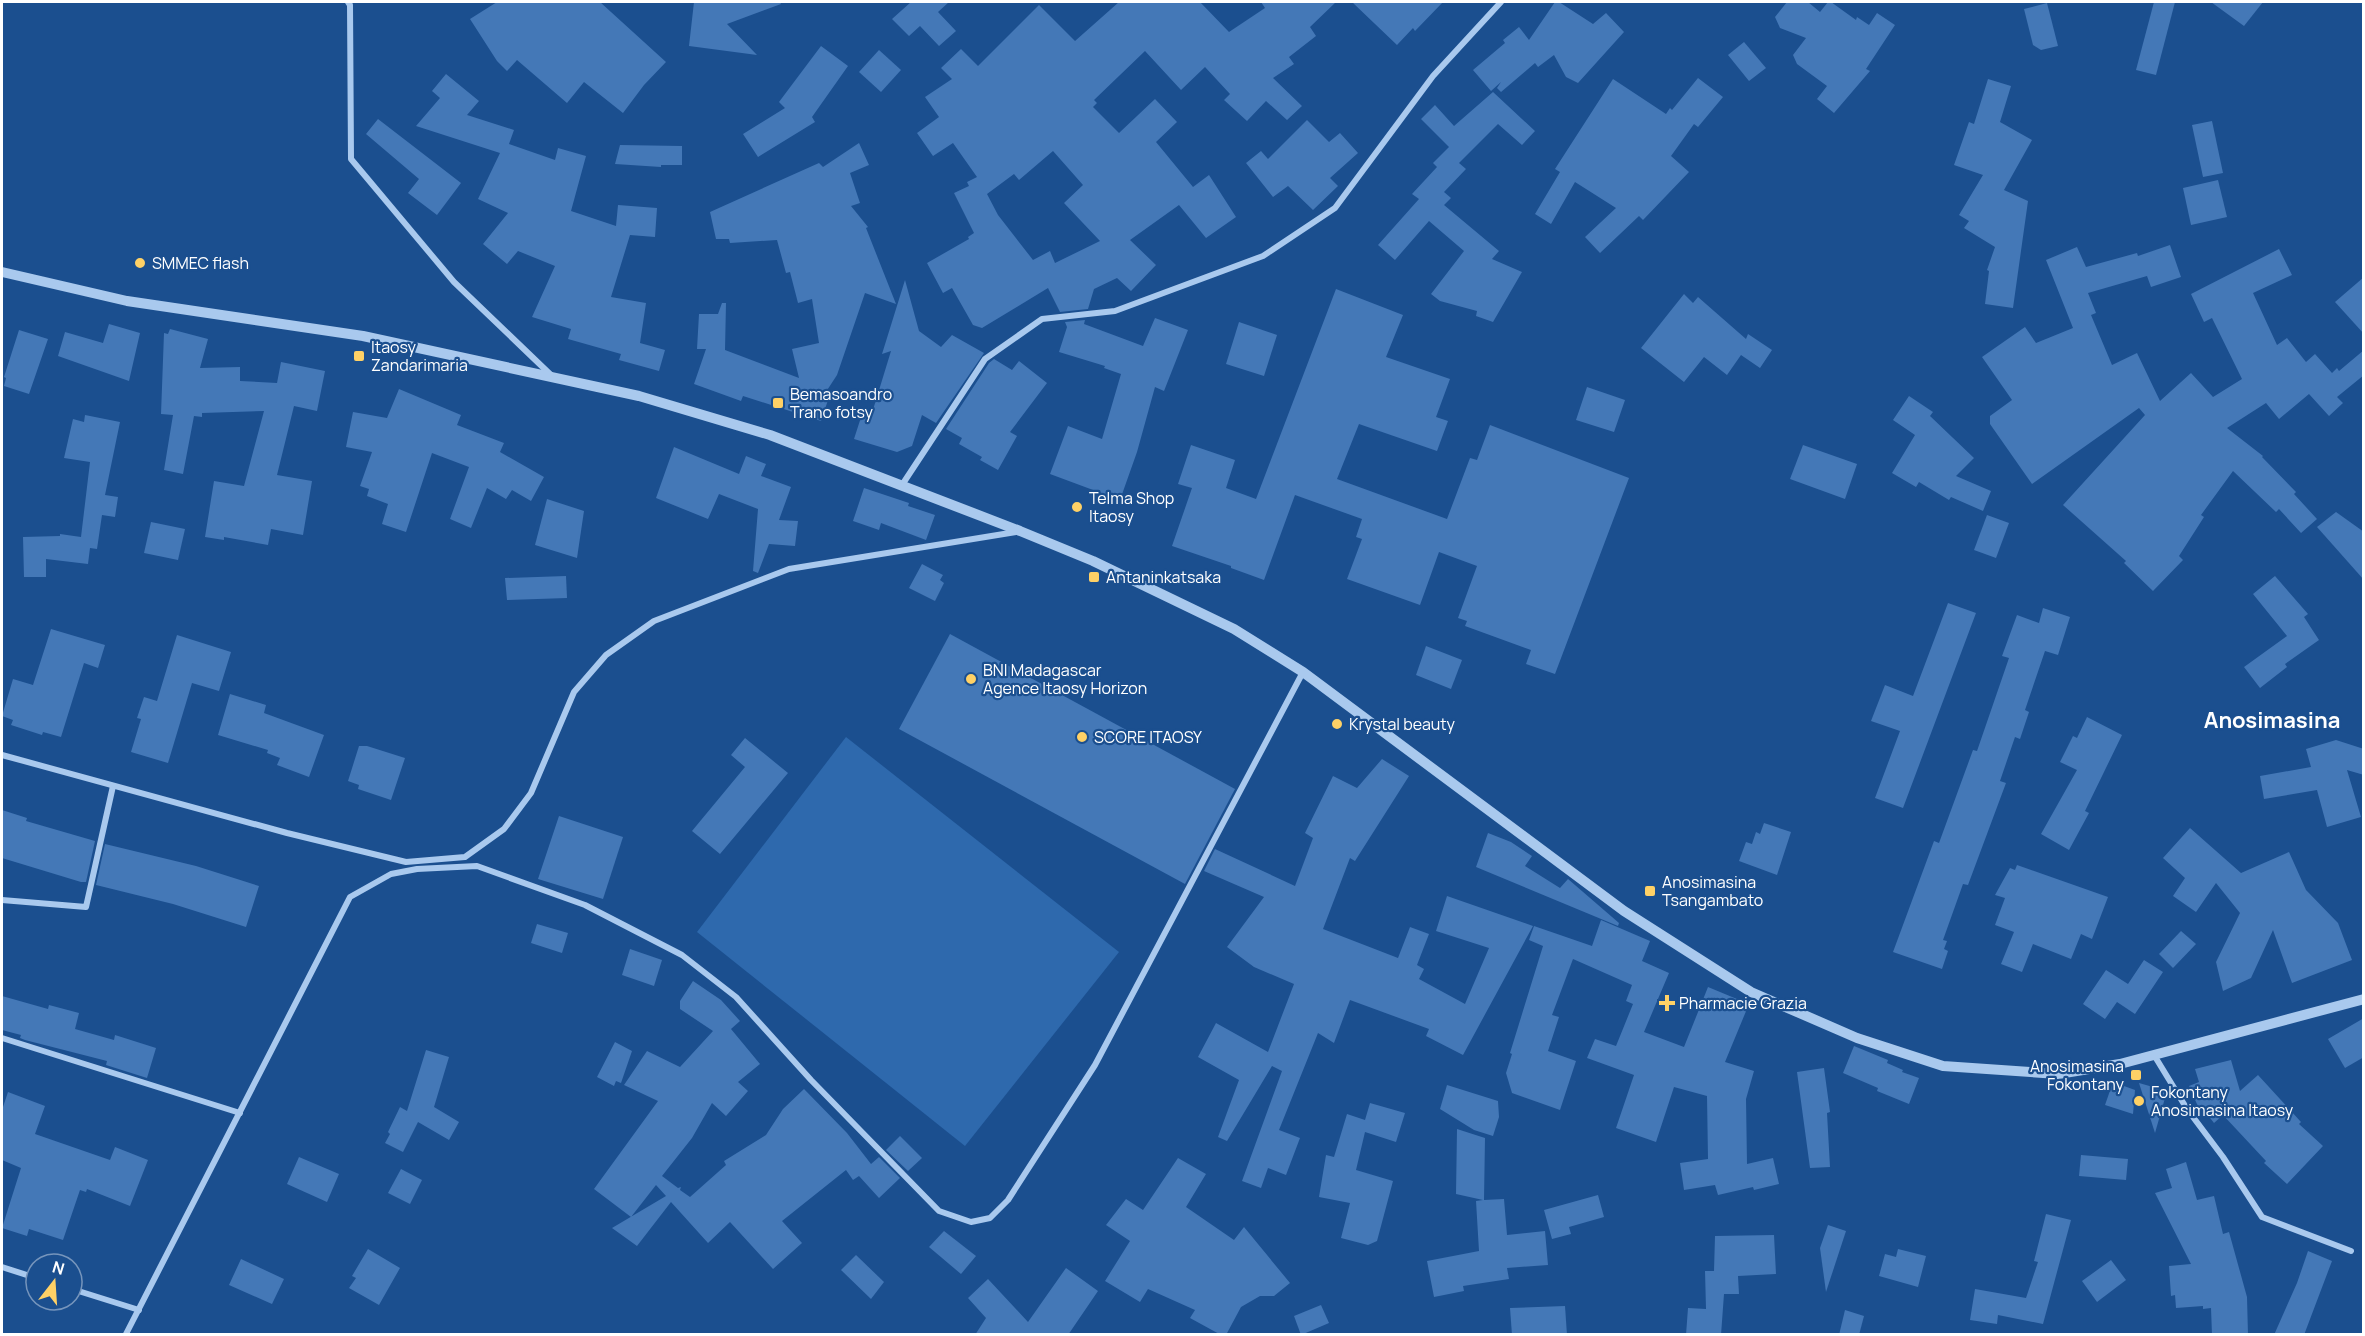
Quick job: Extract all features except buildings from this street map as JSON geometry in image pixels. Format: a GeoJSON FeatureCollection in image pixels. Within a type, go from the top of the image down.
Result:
{"type":"FeatureCollection","features":[{"type":"Feature","properties":{"kind":"street"},"geometry":{"type":"LineString","coordinates":[[348,2],[350,5],[351,159],[454,282],[554,377]]}},
{"type":"Feature","properties":{"kind":"street"},"geometry":{"type":"LineString","coordinates":[[902,485],[986,359],[1041,319],[1115,311],[1263,256],[1335,208],[1432,76],[1501,2]]}},
{"type":"Feature","properties":{"kind":"street"},"geometry":{"type":"LineString","coordinates":[[2,272],[128,301],[363,336],[639,396],[770,435],[1020,531],[1093,561],[1234,629],[1303,672],[1624,911],[1751,992],[1857,1038],[1943,1066],[2058,1074],[2120,1064],[2364,999]]}},
{"type":"Feature","properties":{"kind":"street"},"geometry":{"type":"LineString","coordinates":[[2,755],[406,862],[465,857],[504,828],[531,793],[574,692],[606,655],[654,621],[789,569],[1020,531]]}},
{"type":"Feature","properties":{"kind":"street"},"geometry":{"type":"LineString","coordinates":[[126,1335],[350,897],[391,874],[417,869],[477,866],[585,905],[682,955],[736,997],[811,1080],[939,1210],[971,1222],[990,1218],[1008,1200],[1095,1065],[1303,672]]}},
{"type":"Feature","properties":{"kind":"street"},"geometry":{"type":"LineString","coordinates":[[2,900],[86,907],[113,786]]}},
{"type":"Feature","properties":{"kind":"street"},"geometry":{"type":"LineString","coordinates":[[2,1038],[240,1113]]}},
{"type":"Feature","properties":{"kind":"street"},"geometry":{"type":"LineString","coordinates":[[2154,1054],[2187,1109],[2223,1157],[2262,1217],[2351,1251]]}},
{"type":"Feature","properties":{"kind":"street"},"geometry":{"type":"LineString","coordinates":[[2,1267],[24,1274]]}},
{"type":"Feature","properties":{"kind":"street"},"geometry":{"type":"LineString","coordinates":[[84,1293],[139,1310]]}},
{"type":"Feature","properties":{"kind":"shaded area"},"geometry":{"type":"Polygon","coordinates":[[[846,737],[1119,952],[965,1146],[697,932],[846,737]]]}},
{"type":"Feature","properties":{"kind":"place","name":"SMMEC flash"},"geometry":{"type":"Point","coordinates":[140,263]}},
{"type":"Feature","properties":{"kind":"place","name":"Itaosy Zandarimaria"},"geometry":{"type":"Point","coordinates":[359,356]}},
{"type":"Feature","properties":{"kind":"place","name":"Bemasoandro Trano fotsy"},"geometry":{"type":"Point","coordinates":[778,403]}},
{"type":"Feature","properties":{"kind":"place","name":"Telma Shop Itaosy"},"geometry":{"type":"Point","coordinates":[1077,507]}},
{"type":"Feature","properties":{"kind":"place","name":"Antaninkatsaka"},"geometry":{"type":"Point","coordinates":[1094,577]}},
{"type":"Feature","properties":{"kind":"place","name":"BNI Madagascar Agence Itaosy Horizon"},"geometry":{"type":"Point","coordinates":[971,679]}},
{"type":"Feature","properties":{"kind":"place","name":"Krystal beauty"},"geometry":{"type":"Point","coordinates":[1337,724]}},
{"type":"Feature","properties":{"kind":"place","name":"SCORE ITAOSY"},"geometry":{"type":"Point","coordinates":[1082,737]}},
{"type":"Feature","properties":{"kind":"place","name":"Anosimasina Tsangambato"},"geometry":{"type":"Point","coordinates":[1650,891]}},
{"type":"Feature","properties":{"kind":"place","name":"Pharmacie Grazia"},"geometry":{"type":"Point","coordinates":[1667,1003]}},
{"type":"Feature","properties":{"kind":"place","name":"Anosimasina Fokontany"},"geometry":{"type":"Point","coordinates":[2136,1075]}},
{"type":"Feature","properties":{"kind":"place","name":"Fokontany Anosimasina Itaosy"},"geometry":{"type":"Point","coordinates":[2139,1101]}},
{"type":"Feature","properties":{"kind":"district","name":"Anosimasina"},"geometry":{"type":"Point","coordinates":[2272,720]}}]}
